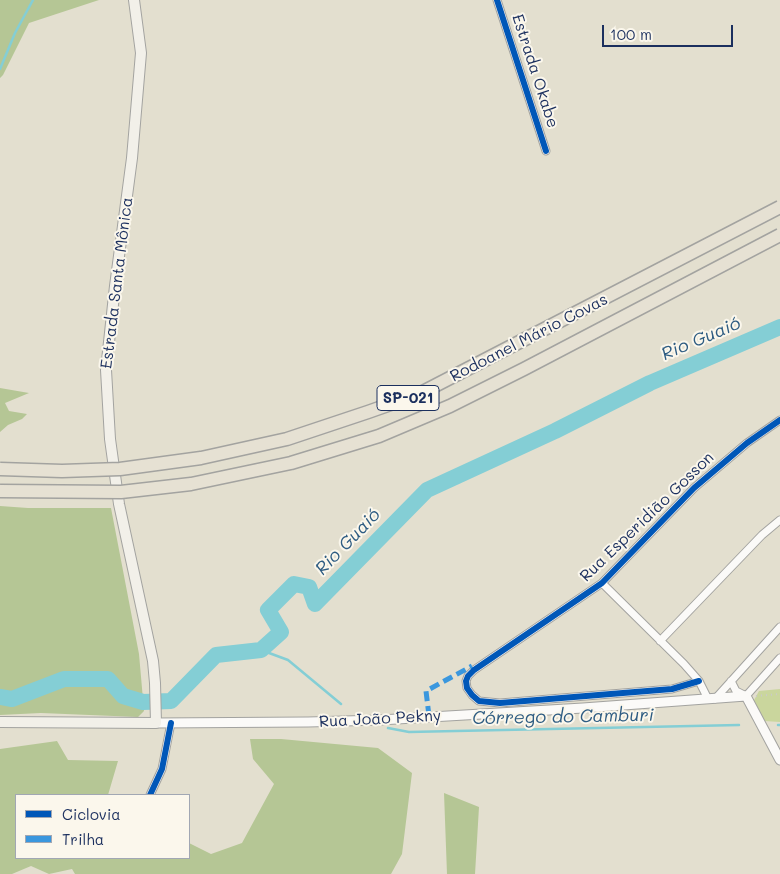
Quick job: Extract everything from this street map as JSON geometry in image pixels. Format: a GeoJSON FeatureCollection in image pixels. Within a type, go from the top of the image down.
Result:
{"type":"FeatureCollection","features":[{"type":"Feature","properties":{"kind":"highway","name":"Rodoanel Mário Covas"},"geometry":{"type":"LineString","coordinates":[[0,470],[62,471],[120,469],[201,458],[287,439],[368,412],[436,386],[780,207]]}},
{"type":"Feature","properties":{"kind":"highway","name":"Rodoanel Mário Covas"},"geometry":{"type":"LineString","coordinates":[[0,491],[120,492],[191,484],[237,476],[291,463],[379,436],[450,406],[524,369],[780,235]]}},
{"type":"Feature","properties":{"kind":"main road","name":"Estrada Santa Mônica"},"geometry":{"type":"LineString","coordinates":[[134,0],[141,54],[132,158],[106,370],[110,440],[119,504],[152,661],[156,718]]}},
{"type":"Feature","properties":{"kind":"main road","name":"Rua João Pekny"},"geometry":{"type":"LineString","coordinates":[[0,722],[156,718]]}},
{"type":"Feature","properties":{"kind":"street","name":"Estrada Okabe"},"geometry":{"type":"LineString","coordinates":[[498,0],[546,151]]}},
{"type":"Feature","properties":{"kind":"street","name":"Rua Esperidião Gosson"},"geometry":{"type":"LineString","coordinates":[[699,681],[672,689],[500,704],[479,701],[472,696],[467,688],[466,681],[474,670],[602,583],[694,488],[747,443],[780,420]]}},
{"type":"Feature","properties":{"kind":"street"},"geometry":{"type":"LineString","coordinates":[[660,641],[755,542],[780,520]]}},
{"type":"Feature","properties":{"kind":"street"},"geometry":{"type":"LineString","coordinates":[[602,583],[699,681],[712,699],[731,681],[780,626]]}},
{"type":"Feature","properties":{"kind":"street"},"geometry":{"type":"LineString","coordinates":[[746,696],[780,658]]}},
{"type":"Feature","properties":{"kind":"street"},"geometry":{"type":"LineString","coordinates":[[731,681],[736,691],[746,696],[780,760]]}},
{"type":"Feature","properties":{"kind":"street","name":"Rua João Pekny"},"geometry":{"type":"LineString","coordinates":[[156,718],[171,723],[380,720],[746,696]]}},
{"type":"Feature","properties":{"kind":"street"},"geometry":{"type":"LineString","coordinates":[[150,794],[162,769],[171,723]]}},
{"type":"Feature","properties":{"kind":"path"},"geometry":{"type":"LineString","coordinates":[[746,696],[780,694]]}},
{"type":"Feature","properties":{"kind":"green space"},"geometry":{"type":"Polygon","coordinates":[[[0,0],[99,0],[29,23],[0,78],[0,0]]]}},
{"type":"Feature","properties":{"kind":"green space"},"geometry":{"type":"Polygon","coordinates":[[[0,388],[29,393],[5,403],[9,411],[27,414],[0,432],[0,388]]]}},
{"type":"Feature","properties":{"kind":"green space"},"geometry":{"type":"Polygon","coordinates":[[[0,506],[111,508],[139,654],[144,711],[138,717],[41,713],[0,715],[0,506]]]}},
{"type":"Feature","properties":{"kind":"green space"},"geometry":{"type":"Polygon","coordinates":[[[780,689],[780,722],[764,721],[753,702],[759,691],[780,689]]]}},
{"type":"Feature","properties":{"kind":"green space"},"geometry":{"type":"Polygon","coordinates":[[[250,739],[281,739],[378,748],[412,773],[402,854],[391,874],[75,874],[72,869],[49,874],[31,866],[12,874],[0,874],[0,749],[57,741],[68,760],[118,761],[108,794],[15,794],[15,859],[190,859],[190,844],[211,854],[242,843],[274,784],[253,759],[250,739]]]}},
{"type":"Feature","properties":{"kind":"green space"},"geometry":{"type":"Polygon","coordinates":[[[444,793],[479,807],[475,874],[447,874],[444,793]]]}},
{"type":"Feature","properties":{"kind":"waterway"},"geometry":{"type":"LineString","coordinates":[[0,69],[15,33],[33,0]]}},
{"type":"Feature","properties":{"kind":"waterway","name":"Rio Guaió"},"geometry":{"type":"LineString","coordinates":[[0,697],[12,699],[64,679],[108,679],[123,696],[143,702],[171,701],[216,655],[261,650],[281,632],[268,610],[294,584],[309,587],[315,604],[427,490],[555,431],[650,383],[780,327]]}},
{"type":"Feature","properties":{"kind":"waterway","name":"Córrego do Camburi"},"geometry":{"type":"LineString","coordinates":[[261,650],[288,660],[341,704]]}},
{"type":"Feature","properties":{"kind":"waterway","name":"Córrego do Camburi"},"geometry":{"type":"LineString","coordinates":[[388,728],[409,732],[739,725]]}},
{"type":"Feature","properties":{"kind":"marked path"},"geometry":{"type":"LineString","coordinates":[[429,716],[426,691],[472,666]]}},
{"type":"Feature","properties":{"kind":"cycle path"},"geometry":{"type":"LineString","coordinates":[[497,0],[546,151]]}},
{"type":"Feature","properties":{"kind":"cycle path"},"geometry":{"type":"LineString","coordinates":[[699,681],[672,689],[500,703],[479,701],[467,688],[466,681],[474,670],[602,583],[694,488],[747,443],[780,420]]}},
{"type":"Feature","properties":{"kind":"cycle path"},"geometry":{"type":"LineString","coordinates":[[150,794],[162,769],[171,723]]}}]}
